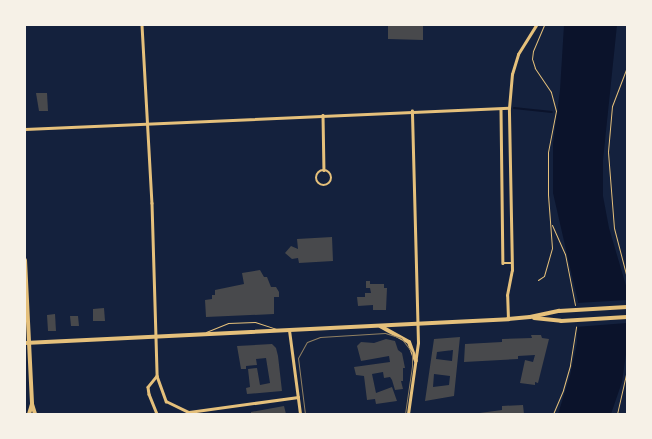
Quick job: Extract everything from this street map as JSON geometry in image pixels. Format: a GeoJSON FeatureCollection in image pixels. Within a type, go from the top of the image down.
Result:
{"type":"FeatureCollection","features":[{"type":"Feature","properties":{"kind":"main road"},"geometry":{"type":"LineString","coordinates":[[25,260],[27,343],[32,404],[35,414]]}},
{"type":"Feature","properties":{"kind":"main road"},"geometry":{"type":"LineString","coordinates":[[530,318],[566,311],[627,307]]}},
{"type":"Feature","properties":{"kind":"main road"},"geometry":{"type":"LineString","coordinates":[[27,343],[530,318],[566,321],[627,317]]}},
{"type":"Feature","properties":{"kind":"main road"},"geometry":{"type":"LineString","coordinates":[[378,325],[398,334],[409,342],[416,361]]}},
{"type":"Feature","properties":{"kind":"main road"},"geometry":{"type":"LineString","coordinates":[[29,414],[32,404]]}},
{"type":"Feature","properties":{"kind":"street"},"geometry":{"type":"LineString","coordinates":[[142,25],[152,203],[157,376],[166,401],[189,413],[298,397]]}},
{"type":"Feature","properties":{"kind":"street"},"geometry":{"type":"LineString","coordinates":[[508,319],[508,295],[512,262],[509,108],[512,71],[518,54],[536,25]]}},
{"type":"Feature","properties":{"kind":"street"},"geometry":{"type":"LineString","coordinates":[[25,129],[509,108]]}},
{"type":"Feature","properties":{"kind":"street"},"geometry":{"type":"LineString","coordinates":[[501,109],[503,263],[512,262]]}},
{"type":"Feature","properties":{"kind":"street"},"geometry":{"type":"LineString","coordinates":[[408,413],[416,361],[418,323],[412,111]]}},
{"type":"Feature","properties":{"kind":"street"},"geometry":{"type":"LineString","coordinates":[[323,115],[324,170]]}},
{"type":"Feature","properties":{"kind":"street"},"geometry":{"type":"LineString","coordinates":[[324,170],[329,172],[332,177],[329,184],[324,186],[318,183],[316,178],[324,170]]}},
{"type":"Feature","properties":{"kind":"street"},"geometry":{"type":"LineString","coordinates":[[289,330],[300,414]]}},
{"type":"Feature","properties":{"kind":"street"},"geometry":{"type":"LineString","coordinates":[[157,376],[148,387],[148,394],[157,414]]}},
{"type":"Feature","properties":{"kind":"lane"},"geometry":{"type":"LineString","coordinates":[[201,334],[228,324],[255,322],[280,330]]}},
{"type":"Feature","properties":{"kind":"path"},"geometry":{"type":"LineString","coordinates":[[538,280],[544,276],[552,248],[548,195],[548,152],[556,111],[551,92],[535,68],[532,59],[532,51],[544,25]]}},
{"type":"Feature","properties":{"kind":"path"},"geometry":{"type":"LineString","coordinates":[[627,67],[612,106],[608,152],[611,206],[627,278]]}},
{"type":"Feature","properties":{"kind":"path"},"geometry":{"type":"LineString","coordinates":[[617,414],[627,370]]}},
{"type":"Feature","properties":{"kind":"water"},"geometry":{"type":"Polygon","coordinates":[[[564,25],[617,25],[603,160],[603,196],[609,228],[627,289],[627,347],[622,382],[611,414],[558,414],[570,376],[577,343],[578,302],[553,193],[553,144],[560,90],[564,25]]]}},
{"type":"Feature","properties":{"kind":"pier"},"geometry":{"type":"Polygon","coordinates":[[[627,300],[627,323],[575,327],[576,303],[627,300]]]}},
{"type":"Feature","properties":{"kind":"building"},"geometry":{"type":"Polygon","coordinates":[[[388,25],[423,25],[423,40],[388,39],[388,25]]]}},
{"type":"Feature","properties":{"kind":"building"},"geometry":{"type":"Polygon","coordinates":[[[36,93],[47,93],[48,111],[39,111],[36,93]]]}},
{"type":"Feature","properties":{"kind":"building"},"geometry":{"type":"Polygon","coordinates":[[[332,237],[333,261],[299,263],[298,258],[292,259],[285,253],[291,246],[298,249],[297,239],[332,237]]]}},
{"type":"Feature","properties":{"kind":"building"},"geometry":{"type":"Polygon","coordinates":[[[260,270],[264,277],[267,277],[271,287],[276,287],[279,292],[279,297],[274,297],[274,314],[206,317],[205,300],[212,299],[212,295],[215,295],[215,290],[244,284],[242,273],[260,270]]]}},
{"type":"Feature","properties":{"kind":"building"},"geometry":{"type":"Polygon","coordinates":[[[366,281],[370,281],[370,284],[384,284],[384,288],[387,288],[386,310],[373,310],[373,305],[358,306],[357,297],[365,297],[365,293],[371,293],[370,288],[366,288],[366,281]]]}},
{"type":"Feature","properties":{"kind":"building"},"geometry":{"type":"Polygon","coordinates":[[[104,308],[105,321],[93,321],[93,309],[104,308]]]}},
{"type":"Feature","properties":{"kind":"building"},"geometry":{"type":"Polygon","coordinates":[[[55,314],[56,331],[48,331],[47,315],[55,314]]]}},
{"type":"Feature","properties":{"kind":"building"},"geometry":{"type":"Polygon","coordinates":[[[70,316],[78,316],[79,326],[71,326],[70,316]]]}},
{"type":"Feature","properties":{"kind":"building"},"geometry":{"type":"Polygon","coordinates":[[[531,335],[541,335],[542,338],[549,339],[538,383],[535,382],[535,385],[520,383],[525,360],[533,362],[535,355],[518,356],[518,359],[464,362],[465,344],[502,342],[502,339],[532,338],[531,335]]]}},
{"type":"Feature","properties":{"kind":"building"},"geometry":{"type":"Polygon","coordinates":[[[460,337],[454,396],[425,401],[434,339],[460,337]],[[453,350],[437,352],[436,359],[452,361],[453,350]],[[434,374],[433,387],[449,385],[450,376],[434,374]]]}},
{"type":"Feature","properties":{"kind":"building"},"geometry":{"type":"Polygon","coordinates":[[[386,339],[395,341],[398,350],[402,353],[405,368],[403,368],[403,381],[401,381],[403,389],[395,390],[390,377],[384,378],[383,372],[372,374],[376,393],[392,387],[397,401],[376,404],[375,399],[367,400],[364,376],[356,375],[354,367],[390,362],[389,356],[361,361],[357,346],[361,342],[374,343],[386,339]]]}},
{"type":"Feature","properties":{"kind":"building"},"geometry":{"type":"Polygon","coordinates":[[[272,344],[276,348],[278,356],[282,391],[247,394],[246,388],[250,387],[248,369],[257,368],[260,385],[270,383],[266,358],[256,359],[257,365],[246,366],[246,369],[241,369],[237,346],[272,344]]]}},
{"type":"Feature","properties":{"kind":"building"},"geometry":{"type":"Polygon","coordinates":[[[523,405],[524,414],[472,414],[502,410],[502,406],[523,405]]]}},
{"type":"Feature","properties":{"kind":"building"},"geometry":{"type":"Polygon","coordinates":[[[284,406],[286,414],[251,414],[251,412],[284,406]]]}},
{"type":"Feature","properties":{"kind":"waterway"},"geometry":{"type":"LineString","coordinates":[[514,108],[552,112]]}},
{"type":"Feature","properties":{"kind":"tram line"},"geometry":{"type":"LineString","coordinates":[[305,414],[298,358],[307,342],[320,337],[385,333],[401,338],[412,352],[412,366],[405,414]]}}]}
